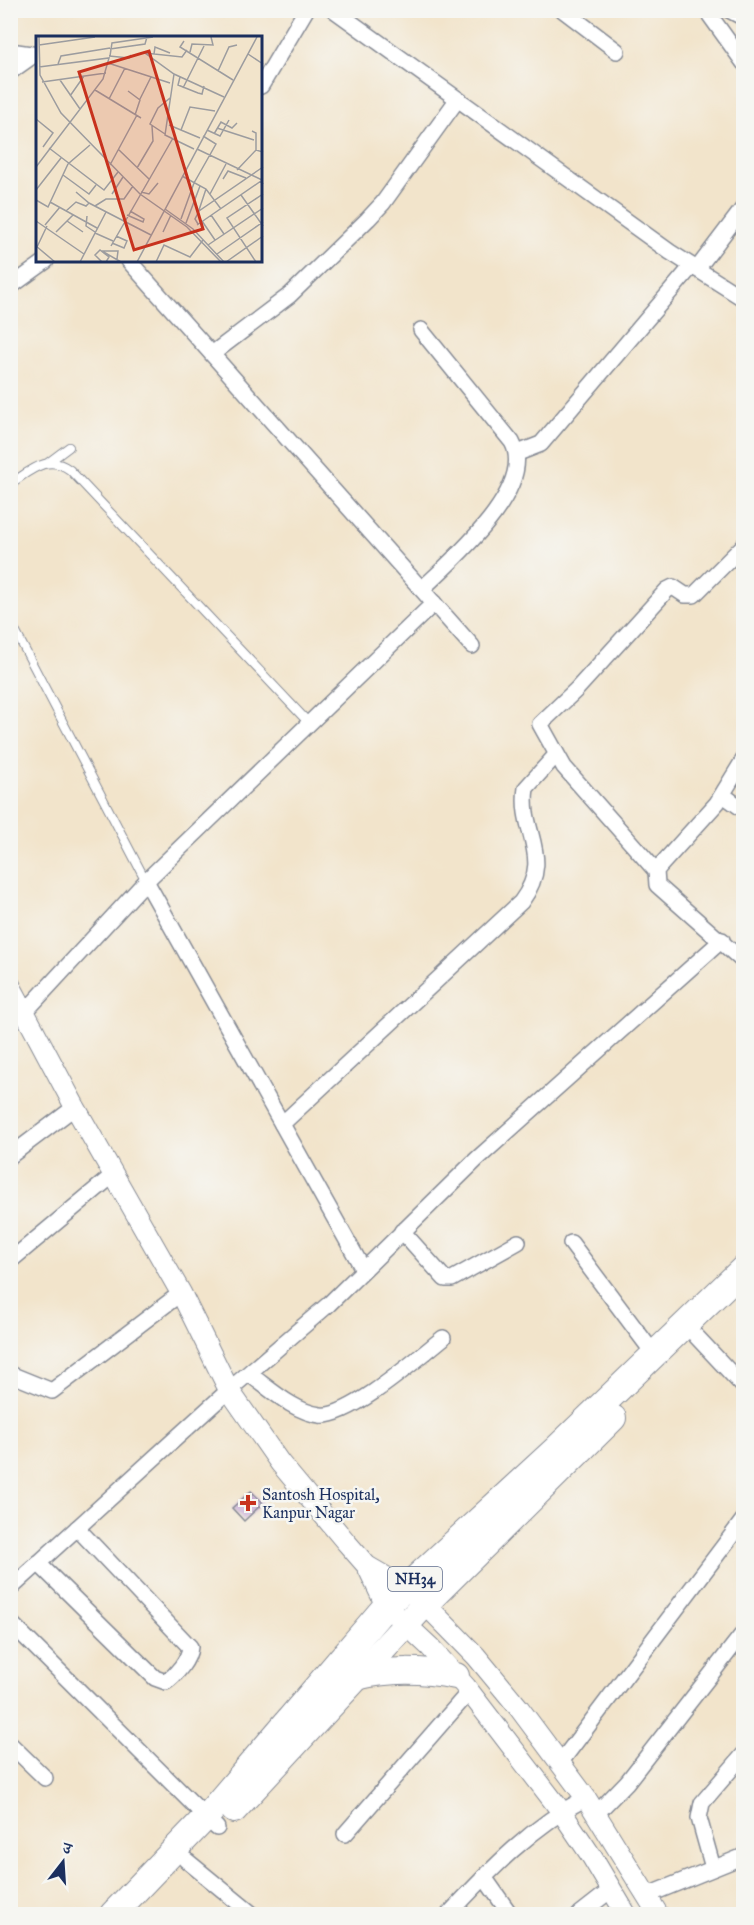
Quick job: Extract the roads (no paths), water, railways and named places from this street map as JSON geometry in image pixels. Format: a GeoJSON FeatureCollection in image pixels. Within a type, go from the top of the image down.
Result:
{"type":"FeatureCollection","features":[{"type":"Feature","properties":{"kind":"highway","name":"NH34"},"geometry":{"type":"LineString","coordinates":[[134,1914],[186,1860],[211,1822],[386,1606],[744,1268]]}},
{"type":"Feature","properties":{"kind":"highway","name":"NH34"},"geometry":{"type":"LineString","coordinates":[[113,1914],[211,1822],[356,1677],[425,1604],[744,1290]]}},
{"type":"Feature","properties":{"kind":"highway"},"geometry":{"type":"LineString","coordinates":[[356,1677],[387,1670],[416,1669],[462,1684]]}},
{"type":"Feature","properties":{"kind":"street"},"geometry":{"type":"LineString","coordinates":[[262,84],[306,10]]}},
{"type":"Feature","properties":{"kind":"street"},"geometry":{"type":"LineString","coordinates":[[334,10],[694,268],[744,299]]}},
{"type":"Feature","properties":{"kind":"street"},"geometry":{"type":"LineString","coordinates":[[563,10],[617,51]]}},
{"type":"Feature","properties":{"kind":"street"},"geometry":{"type":"LineString","coordinates":[[706,10],[744,63]]}},
{"type":"Feature","properties":{"kind":"street"},"geometry":{"type":"LineString","coordinates":[[729,10],[744,18]]}},
{"type":"Feature","properties":{"kind":"street"},"geometry":{"type":"LineString","coordinates":[[10,51],[36,55]]}},
{"type":"Feature","properties":{"kind":"street"},"geometry":{"type":"LineString","coordinates":[[10,72],[36,55]]}},
{"type":"Feature","properties":{"kind":"street"},"geometry":{"type":"LineString","coordinates":[[212,354],[290,295],[368,219],[383,203],[458,100]]}},
{"type":"Feature","properties":{"kind":"street"},"geometry":{"type":"LineString","coordinates":[[518,453],[541,444],[744,207]]}},
{"type":"Feature","properties":{"kind":"street"},"geometry":{"type":"LineString","coordinates":[[10,287],[45,262]]}},
{"type":"Feature","properties":{"kind":"street"},"geometry":{"type":"LineString","coordinates":[[130,262],[472,646]]}},
{"type":"Feature","properties":{"kind":"street"},"geometry":{"type":"LineString","coordinates":[[421,330],[518,453],[517,471],[489,520],[422,589]]}},
{"type":"Feature","properties":{"kind":"street"},"geometry":{"type":"LineString","coordinates":[[744,545],[727,558],[694,595],[685,595],[674,587],[667,590],[576,690],[540,724],[556,755],[656,872],[657,885],[722,940],[744,962]]}},
{"type":"Feature","properties":{"kind":"street"},"geometry":{"type":"LineString","coordinates":[[25,1012],[146,881],[308,722],[434,603]]}},
{"type":"Feature","properties":{"kind":"street"},"geometry":{"type":"LineString","coordinates":[[282,1124],[527,895],[534,882],[537,863],[526,805],[526,788],[556,755]]}},
{"type":"Feature","properties":{"kind":"street"},"geometry":{"type":"LineString","coordinates":[[656,872],[723,795],[744,759]]}},
{"type":"Feature","properties":{"kind":"street"},"geometry":{"type":"LineString","coordinates":[[723,795],[744,810]]}},
{"type":"Feature","properties":{"kind":"street"},"geometry":{"type":"LineString","coordinates":[[146,881],[363,1269]]}},
{"type":"Feature","properties":{"kind":"street"},"geometry":{"type":"LineString","coordinates":[[10,1589],[229,1390],[329,1304],[477,1159],[722,940]]}},
{"type":"Feature","properties":{"kind":"street"},"geometry":{"type":"LineString","coordinates":[[10,985],[75,1107],[181,1293],[229,1390],[280,1464],[367,1566],[386,1606],[462,1684],[561,1811],[626,1914]]}},
{"type":"Feature","properties":{"kind":"street"},"geometry":{"type":"LineString","coordinates":[[10,1156],[75,1107]]}},
{"type":"Feature","properties":{"kind":"street"},"geometry":{"type":"LineString","coordinates":[[10,1261],[113,1175]]}},
{"type":"Feature","properties":{"kind":"street"},"geometry":{"type":"LineString","coordinates":[[402,1232],[444,1279],[452,1279],[518,1242]]}},
{"type":"Feature","properties":{"kind":"street"},"geometry":{"type":"LineString","coordinates":[[571,1243],[654,1354]]}},
{"type":"Feature","properties":{"kind":"street"},"geometry":{"type":"LineString","coordinates":[[10,1374],[52,1391],[181,1293]]}},
{"type":"Feature","properties":{"kind":"street"},"geometry":{"type":"LineString","coordinates":[[696,1336],[744,1387]]}},
{"type":"Feature","properties":{"kind":"street"},"geometry":{"type":"LineString","coordinates":[[249,1374],[298,1408],[321,1416],[356,1404],[443,1338]]}},
{"type":"Feature","properties":{"kind":"street"},"geometry":{"type":"LineString","coordinates":[[560,1763],[744,1519]]}},
{"type":"Feature","properties":{"kind":"street"},"geometry":{"type":"LineString","coordinates":[[38,1563],[155,1678],[166,1682],[172,1678],[189,1654],[190,1647],[77,1527]]}},
{"type":"Feature","properties":{"kind":"street"},"geometry":{"type":"LineString","coordinates":[[367,1566],[405,1588],[425,1604],[476,1656],[591,1806],[658,1914]]}},
{"type":"Feature","properties":{"kind":"street"},"geometry":{"type":"LineString","coordinates":[[10,1622],[211,1822]]}},
{"type":"Feature","properties":{"kind":"street"},"geometry":{"type":"LineString","coordinates":[[449,1914],[530,1835],[561,1811],[591,1806],[627,1782],[744,1632]]}},
{"type":"Feature","properties":{"kind":"street"},"geometry":{"type":"LineString","coordinates":[[345,1834],[462,1684]]}},
{"type":"Feature","properties":{"kind":"street"},"geometry":{"type":"LineString","coordinates":[[10,1744],[45,1778]]}},
{"type":"Feature","properties":{"kind":"street"},"geometry":{"type":"LineString","coordinates":[[713,1868],[699,1818],[702,1803],[744,1754]]}},
{"type":"Feature","properties":{"kind":"street"},"geometry":{"type":"LineString","coordinates":[[648,1895],[744,1856]]}},
{"type":"Feature","properties":{"kind":"street"},"geometry":{"type":"LineString","coordinates":[[186,1860],[252,1914]]}},
{"type":"Feature","properties":{"kind":"street"},"geometry":{"type":"LineString","coordinates":[[484,1878],[510,1914]]}},
{"type":"Feature","properties":{"kind":"street"},"geometry":{"type":"LineString","coordinates":[[580,1914],[612,1889]]}},
{"type":"Feature","properties":{"kind":"lane"},"geometry":{"type":"LineString","coordinates":[[10,484],[49,462],[69,447]]}},
{"type":"Feature","properties":{"kind":"lane"},"geometry":{"type":"LineString","coordinates":[[49,462],[63,465],[79,478],[308,722]]}},
{"type":"Feature","properties":{"kind":"lane"},"geometry":{"type":"LineString","coordinates":[[10,621],[146,881]]}},
{"type":"Feature","properties":{"kind":"place","name":"Santosh Hospital, Kanpur Nagar"},"geometry":{"type":"Point","coordinates":[248,1503]}}]}
